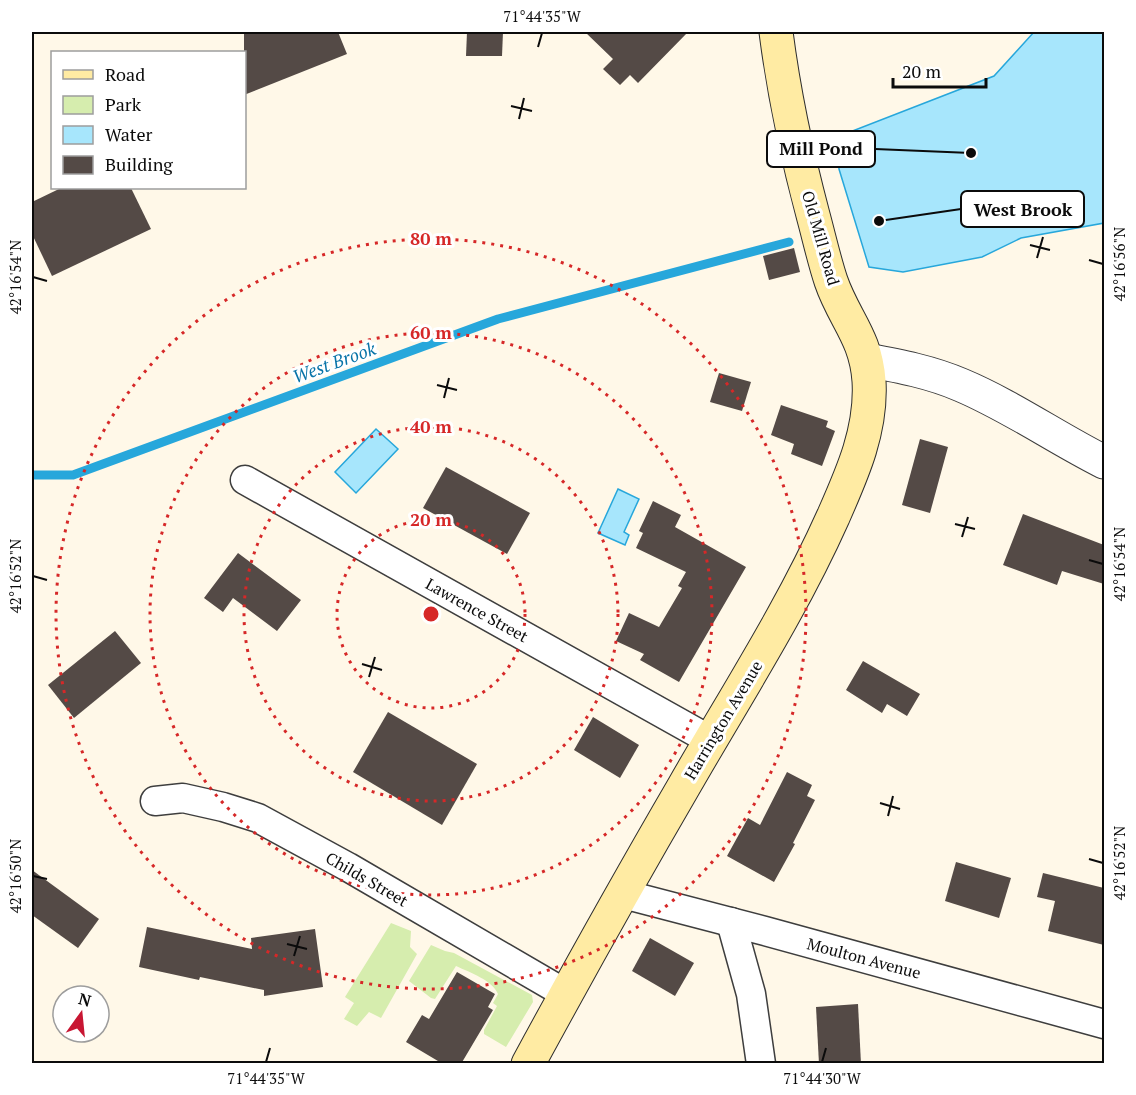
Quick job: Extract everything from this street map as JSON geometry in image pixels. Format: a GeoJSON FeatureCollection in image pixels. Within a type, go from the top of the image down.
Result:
{"type":"FeatureCollection","features":[{"type":"Feature","properties":{"kind":"main road","name":"Old Mill Road"},"geometry":{"type":"LineString","coordinates":[[776,32],[782,78],[823,253],[832,284],[858,334],[867,360]]}},
{"type":"Feature","properties":{"kind":"main road","name":"Harrington Avenue"},"geometry":{"type":"LineString","coordinates":[[528,1064],[622,894],[755,666],[827,531],[855,468],[864,436],[869,385],[867,360]]}},
{"type":"Feature","properties":{"kind":"street"},"geometry":{"type":"LineString","coordinates":[[867,360],[919,370],[961,385],[1018,413],[1104,462]]}},
{"type":"Feature","properties":{"kind":"street","name":"Lawrence Street"},"geometry":{"type":"LineString","coordinates":[[245,480],[710,740]]}},
{"type":"Feature","properties":{"kind":"street","name":"Childs Street"},"geometry":{"type":"LineString","coordinates":[[155,801],[183,798],[258,818],[348,867],[566,994]]}},
{"type":"Feature","properties":{"kind":"street","name":"Moulton Avenue"},"geometry":{"type":"LineString","coordinates":[[622,894],[1104,1024]]}},
{"type":"Feature","properties":{"kind":"street"},"geometry":{"type":"LineString","coordinates":[[731,922],[751,994],[761,1064]]}},
{"type":"Feature","properties":{"kind":"green space"},"geometry":{"type":"Polygon","coordinates":[[[391,923],[411,931],[410,947],[417,954],[381,1018],[369,1012],[357,1026],[344,1019],[354,1003],[345,997],[391,923]]]}},
{"type":"Feature","properties":{"kind":"green space"},"geometry":{"type":"Polygon","coordinates":[[[431,945],[454,953],[532,995],[533,1002],[506,1047],[484,1034],[497,1006],[493,1003],[498,994],[486,981],[456,966],[435,999],[409,981],[431,945]]]}},
{"type":"Feature","properties":{"kind":"water"},"geometry":{"type":"Polygon","coordinates":[[[1034,32],[1104,32],[1104,223],[1021,238],[982,257],[903,272],[869,267],[839,169],[837,137],[994,76],[1034,32]]]}},
{"type":"Feature","properties":{"kind":"water"},"geometry":{"type":"Polygon","coordinates":[[[376,429],[398,449],[356,493],[335,472],[376,429]]]}},
{"type":"Feature","properties":{"kind":"water"},"geometry":{"type":"Polygon","coordinates":[[[618,489],[639,499],[624,532],[629,535],[625,545],[598,533],[618,489]]]}},
{"type":"Feature","properties":{"kind":"building"},"geometry":{"type":"Polygon","coordinates":[[[244,32],[338,32],[347,54],[246,94],[246,51],[244,51],[244,32]]]}},
{"type":"Feature","properties":{"kind":"building"},"geometry":{"type":"Polygon","coordinates":[[[467,32],[503,32],[502,56],[466,56],[467,32]]]}},
{"type":"Feature","properties":{"kind":"building"},"geometry":{"type":"Polygon","coordinates":[[[585,32],[688,32],[638,83],[630,75],[620,85],[603,69],[613,59],[585,32]]]}},
{"type":"Feature","properties":{"kind":"building"},"geometry":{"type":"Polygon","coordinates":[[[59,189],[131,189],[151,229],[52,276],[32,234],[32,202],[59,189]]]}},
{"type":"Feature","properties":{"kind":"building"},"geometry":{"type":"Polygon","coordinates":[[[794,248],[800,272],[769,280],[763,256],[794,248]]]}},
{"type":"Feature","properties":{"kind":"building"},"geometry":{"type":"Polygon","coordinates":[[[719,373],[751,382],[742,411],[710,402],[719,373]]]}},
{"type":"Feature","properties":{"kind":"building"},"geometry":{"type":"Polygon","coordinates":[[[781,405],[828,421],[826,427],[835,431],[822,466],[791,454],[794,444],[771,435],[781,405]]]}},
{"type":"Feature","properties":{"kind":"building"},"geometry":{"type":"Polygon","coordinates":[[[920,439],[948,447],[930,513],[902,505],[920,439]]]}},
{"type":"Feature","properties":{"kind":"building"},"geometry":{"type":"Polygon","coordinates":[[[446,467],[530,513],[507,554],[423,508],[446,467]]]}},
{"type":"Feature","properties":{"kind":"building"},"geometry":{"type":"Polygon","coordinates":[[[653,501],[681,515],[675,527],[746,567],[679,682],[640,660],[644,654],[616,641],[629,613],[659,627],[682,588],[678,586],[686,572],[636,548],[643,533],[639,531],[653,501]]]}},
{"type":"Feature","properties":{"kind":"building"},"geometry":{"type":"Polygon","coordinates":[[[1023,514],[1104,545],[1104,584],[1062,571],[1057,585],[1003,565],[1023,514]]]}},
{"type":"Feature","properties":{"kind":"building"},"geometry":{"type":"Polygon","coordinates":[[[238,553],[301,600],[277,631],[233,598],[223,612],[204,598],[238,553]]]}},
{"type":"Feature","properties":{"kind":"building"},"geometry":{"type":"Polygon","coordinates":[[[115,631],[141,663],[74,718],[48,685],[115,631]]]}},
{"type":"Feature","properties":{"kind":"building"},"geometry":{"type":"Polygon","coordinates":[[[863,661],[920,694],[907,716],[887,704],[882,713],[846,690],[863,661]]]}},
{"type":"Feature","properties":{"kind":"building"},"geometry":{"type":"Polygon","coordinates":[[[388,712],[477,764],[442,825],[353,772],[388,712]]]}},
{"type":"Feature","properties":{"kind":"building"},"geometry":{"type":"Polygon","coordinates":[[[593,717],[639,745],[620,778],[574,750],[593,717]]]}},
{"type":"Feature","properties":{"kind":"building"},"geometry":{"type":"Polygon","coordinates":[[[787,772],[812,785],[807,796],[815,800],[774,882],[727,856],[748,818],[760,825],[787,772]]]}},
{"type":"Feature","properties":{"kind":"building"},"geometry":{"type":"Polygon","coordinates":[[[956,862],[1011,878],[999,918],[945,901],[956,862]]]}},
{"type":"Feature","properties":{"kind":"building"},"geometry":{"type":"Polygon","coordinates":[[[32,870],[99,919],[78,948],[32,915],[32,870]]]}},
{"type":"Feature","properties":{"kind":"building"},"geometry":{"type":"Polygon","coordinates":[[[1043,873],[1104,888],[1104,945],[1048,931],[1055,901],[1037,897],[1043,873]]]}},
{"type":"Feature","properties":{"kind":"building"},"geometry":{"type":"Polygon","coordinates":[[[147,927],[252,949],[251,938],[315,929],[323,987],[264,996],[264,990],[200,977],[199,980],[139,967],[147,927]]]}},
{"type":"Feature","properties":{"kind":"building"},"geometry":{"type":"Polygon","coordinates":[[[650,938],[694,963],[675,996],[632,971],[650,938]]]}},
{"type":"Feature","properties":{"kind":"building"},"geometry":{"type":"Polygon","coordinates":[[[457,972],[495,994],[488,1007],[493,1010],[461,1064],[443,1064],[406,1042],[422,1015],[429,1019],[457,972]]]}},
{"type":"Feature","properties":{"kind":"building"},"geometry":{"type":"Polygon","coordinates":[[[858,1004],[861,1064],[819,1064],[816,1007],[858,1004]]]}},
{"type":"Feature","properties":{"kind":"waterway","name":"West Brook"},"geometry":{"type":"LineString","coordinates":[[32,475],[73,475],[498,319],[789,242]]}},
{"type":"Feature","properties":{"kind":"place","name":"Mill Pond"},"geometry":{"type":"Point","coordinates":[971,153]}},
{"type":"Feature","properties":{"kind":"place","name":"West Brook"},"geometry":{"type":"Point","coordinates":[879,221]}}]}
